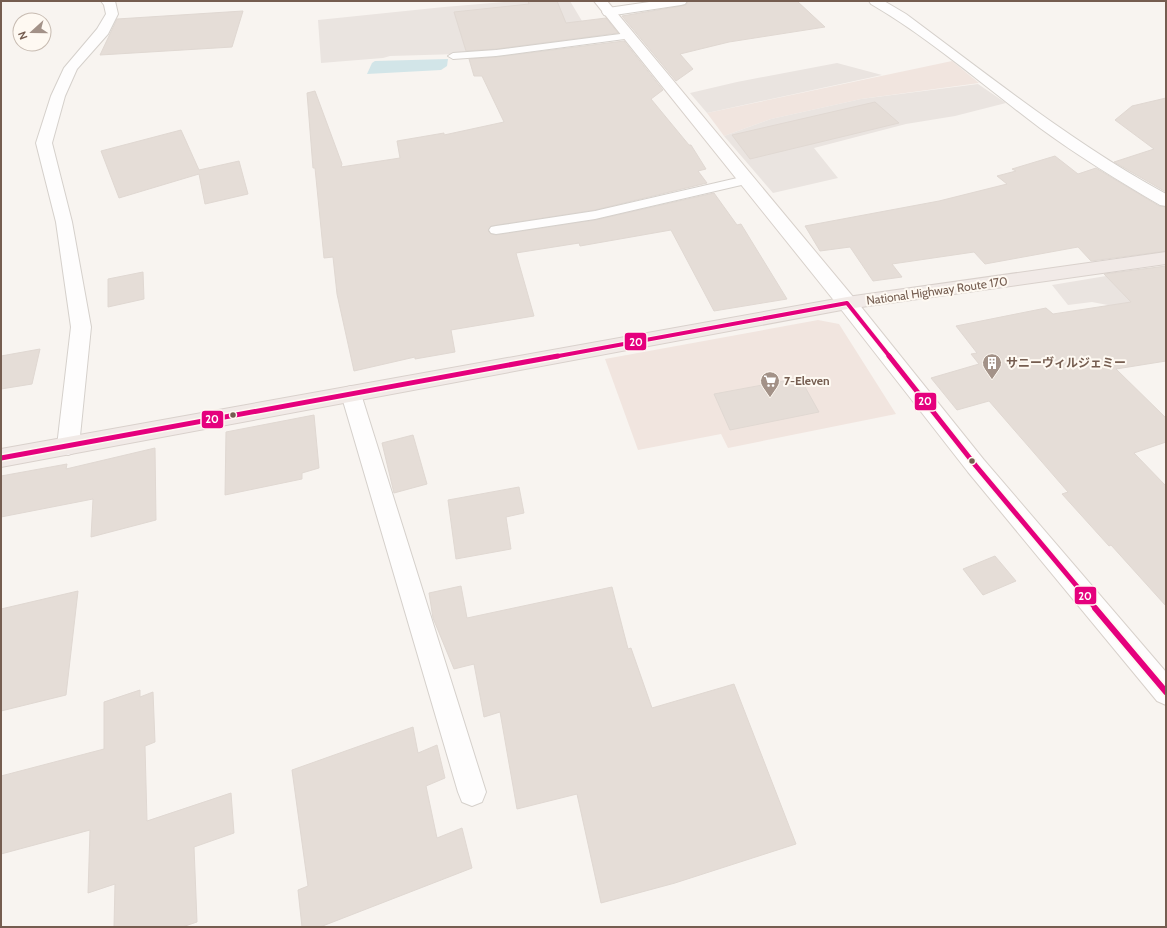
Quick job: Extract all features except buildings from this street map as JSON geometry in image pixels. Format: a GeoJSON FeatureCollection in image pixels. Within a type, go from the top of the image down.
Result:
{"type":"FeatureCollection","features":[{"type":"Feature","properties":{"kind":"highway","name":"National Highway Route 170"},"geometry":{"type":"LineString","coordinates":[[1,458],[847,303],[1166,258]]}},
{"type":"Feature","properties":{"kind":"street"},"geometry":{"type":"LineString","coordinates":[[68,446],[81,327],[64,222],[44,143],[58,96],[71,68],[103,31],[112,14],[110,3],[108,1]]}},
{"type":"Feature","properties":{"kind":"street"},"geometry":{"type":"LineString","coordinates":[[604,6],[681,1]]}},
{"type":"Feature","properties":{"kind":"street"},"geometry":{"type":"LineString","coordinates":[[876,1],[902,17],[1046,125],[1126,180],[1166,201]]}},
{"type":"Feature","properties":{"kind":"street"},"geometry":{"type":"LineString","coordinates":[[604,6],[847,303],[976,466],[1166,692]]}},
{"type":"Feature","properties":{"kind":"street"},"geometry":{"type":"LineString","coordinates":[[351,394],[472,792]]}},
{"type":"Feature","properties":{"kind":"lane"},"geometry":{"type":"LineString","coordinates":[[453,56],[511,51],[628,36]]}},
{"type":"Feature","properties":{"kind":"lane"},"geometry":{"type":"LineString","coordinates":[[496,230],[596,215],[746,180]]}},
{"type":"Feature","properties":{"kind":"shaded area"},"geometry":{"type":"Polygon","coordinates":[[[516,1],[570,1],[582,21],[598,37],[459,54],[390,56],[383,58],[321,63],[318,20],[516,1]]]}},
{"type":"Feature","properties":{"kind":"shaded area"},"geometry":{"type":"Polygon","coordinates":[[[448,59],[447,66],[441,70],[367,74],[372,63],[375,61],[448,59]]]}},
{"type":"Feature","properties":{"kind":"shaded area"},"geometry":{"type":"Polygon","coordinates":[[[952,61],[979,83],[861,99],[771,119],[724,136],[707,113],[952,61]]]}},
{"type":"Feature","properties":{"kind":"shaded area"},"geometry":{"type":"Polygon","coordinates":[[[837,63],[882,75],[707,113],[690,93],[737,82],[837,63]]]}},
{"type":"Feature","properties":{"kind":"shaded area"},"geometry":{"type":"Polygon","coordinates":[[[978,84],[1006,103],[955,116],[906,124],[814,148],[838,178],[773,193],[724,136],[771,119],[861,99],[978,84]]]}},
{"type":"Feature","properties":{"kind":"shaded area"},"geometry":{"type":"Polygon","coordinates":[[[1166,266],[1166,343],[1134,310],[1092,302],[1068,305],[1052,285],[1166,266]]]}},
{"type":"Feature","properties":{"kind":"shaded area"},"geometry":{"type":"Polygon","coordinates":[[[818,320],[839,324],[896,414],[728,448],[721,434],[638,450],[605,359],[818,320]]]}},
{"type":"Feature","properties":{"kind":"transit line","name":"20"},"geometry":{"type":"LineString","coordinates":[[847,303],[976,466],[1166,692]]}},
{"type":"Feature","properties":{"kind":"transit line","name":"20"},"geometry":{"type":"LineString","coordinates":[[1,458],[847,303]]}},
{"type":"Feature","properties":{"kind":"place","name":"サニーヴィルジェミー"},"geometry":{"type":"Point","coordinates":[992,380]}},
{"type":"Feature","properties":{"kind":"place","name":"7-Eleven"},"geometry":{"type":"Point","coordinates":[770,398]}}]}
